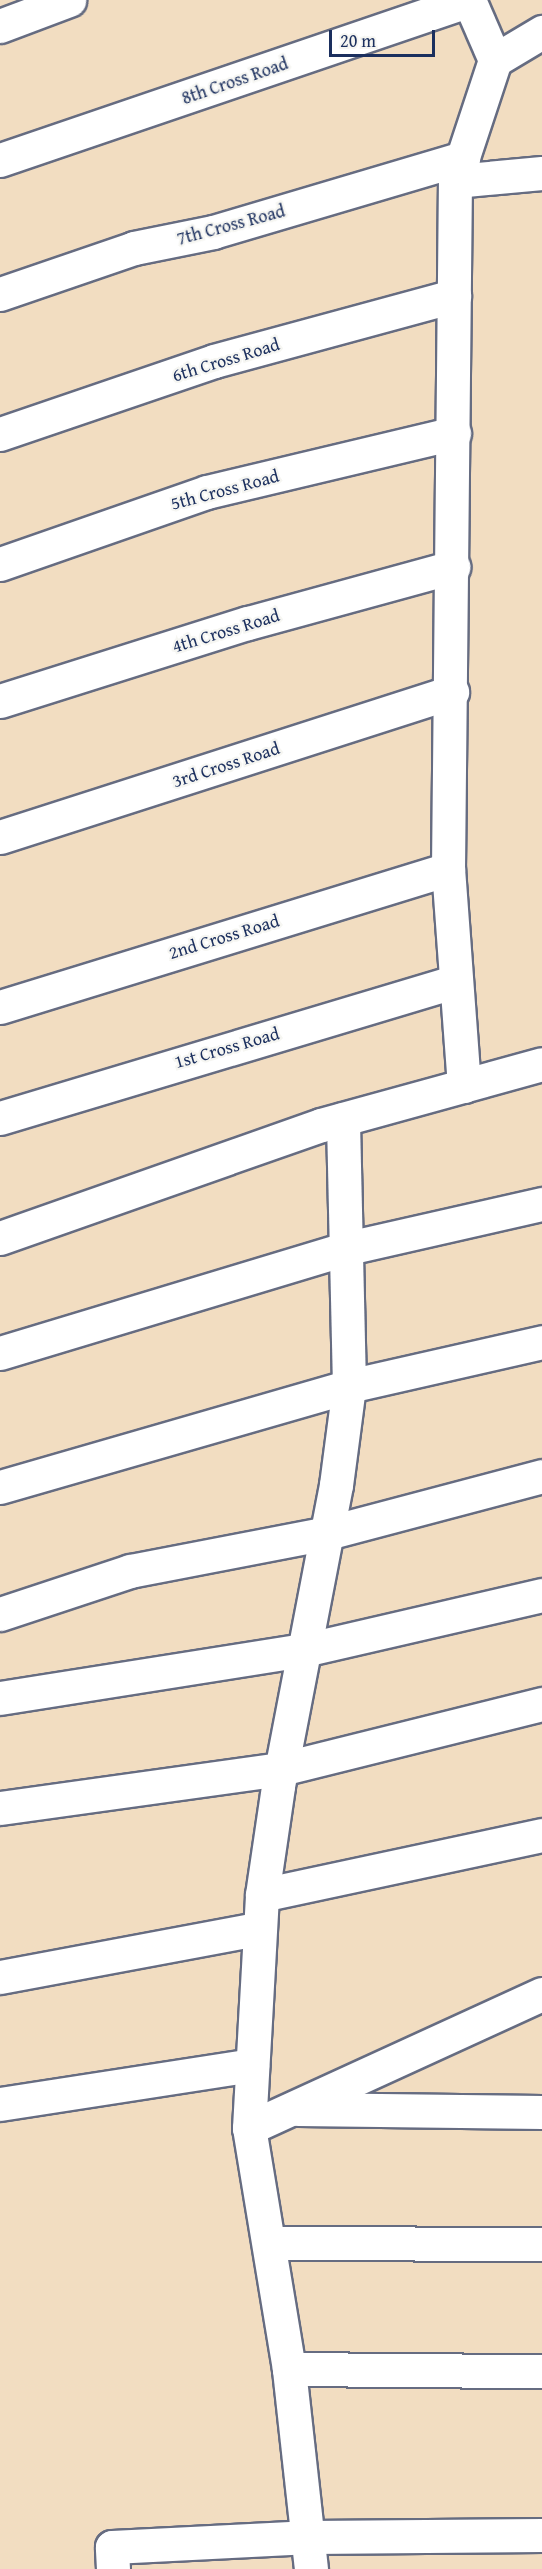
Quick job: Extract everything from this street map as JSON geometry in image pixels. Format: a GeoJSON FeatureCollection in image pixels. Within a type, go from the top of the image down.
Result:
{"type":"FeatureCollection","features":[{"type":"Feature","properties":{"kind":"street"},"geometry":{"type":"LineString","coordinates":[[0,26],[69,0]]}},
{"type":"Feature","properties":{"kind":"street"},"geometry":{"type":"LineString","coordinates":[[469,0],[495,60]]}},
{"type":"Feature","properties":{"kind":"street","name":"8th Cross Road"},"geometry":{"type":"LineString","coordinates":[[0,160],[469,0]]}},
{"type":"Feature","properties":{"kind":"street"},"geometry":{"type":"LineString","coordinates":[[464,1086],[448,869],[452,692],[454,296],[459,169],[495,60],[542,32]]}},
{"type":"Feature","properties":{"kind":"street","name":"7th Cross Road"},"geometry":{"type":"LineString","coordinates":[[0,294],[135,248],[213,232],[459,169],[542,173]]}},
{"type":"Feature","properties":{"kind":"street","name":"6th Cross Road"},"geometry":{"type":"LineString","coordinates":[[0,434],[214,362],[454,296]]}},
{"type":"Feature","properties":{"kind":"street","name":"5th Cross Road"},"geometry":{"type":"LineString","coordinates":[[0,564],[207,492],[454,433]]}},
{"type":"Feature","properties":{"kind":"street","name":"4th Cross Road"},"geometry":{"type":"LineString","coordinates":[[0,701],[248,623],[453,567]]}},
{"type":"Feature","properties":{"kind":"street","name":"3rd Cross Road"},"geometry":{"type":"LineString","coordinates":[[0,837],[452,692]]}},
{"type":"Feature","properties":{"kind":"street","name":"2nd Cross Road"},"geometry":{"type":"LineString","coordinates":[[0,1007],[448,869]]}},
{"type":"Feature","properties":{"kind":"street","name":"1st Cross Road"},"geometry":{"type":"LineString","coordinates":[[0,1118],[456,981]]}},
{"type":"Feature","properties":{"kind":"street"},"geometry":{"type":"LineString","coordinates":[[0,1238],[343,1119],[542,1064]]}},
{"type":"Feature","properties":{"kind":"street"},"geometry":{"type":"LineString","coordinates":[[311,2569],[289,2369],[249,2128],[257,1929],[281,1769],[327,1533],[349,1386],[348,1248],[343,1119]]}},
{"type":"Feature","properties":{"kind":"street"},"geometry":{"type":"LineString","coordinates":[[0,1353],[348,1248],[542,1204]]}},
{"type":"Feature","properties":{"kind":"street"},"geometry":{"type":"LineString","coordinates":[[0,1487],[349,1386],[542,1342]]}},
{"type":"Feature","properties":{"kind":"street"},"geometry":{"type":"LineString","coordinates":[[0,1614],[130,1571],[327,1533],[542,1476]]}},
{"type":"Feature","properties":{"kind":"street"},"geometry":{"type":"LineString","coordinates":[[0,1698],[304,1650],[542,1594]]}},
{"type":"Feature","properties":{"kind":"street"},"geometry":{"type":"LineString","coordinates":[[0,1808],[281,1769],[542,1704]]}},
{"type":"Feature","properties":{"kind":"street"},"geometry":{"type":"LineString","coordinates":[[262,1895],[542,1835]]}},
{"type":"Feature","properties":{"kind":"street"},"geometry":{"type":"LineString","coordinates":[[0,1977],[257,1929]]}},
{"type":"Feature","properties":{"kind":"street"},"geometry":{"type":"LineString","coordinates":[[249,2128],[542,1994]]}},
{"type":"Feature","properties":{"kind":"street"},"geometry":{"type":"LineString","coordinates":[[0,2104],[252,2065]]}},
{"type":"Feature","properties":{"kind":"street"},"geometry":{"type":"LineString","coordinates":[[288,2109],[542,2112]]}},
{"type":"Feature","properties":{"kind":"street"},"geometry":{"type":"LineString","coordinates":[[269,2243],[542,2244]]}},
{"type":"Feature","properties":{"kind":"street"},"geometry":{"type":"LineString","coordinates":[[289,2369],[542,2371]]}},
{"type":"Feature","properties":{"kind":"street"},"geometry":{"type":"LineString","coordinates":[[113,2569],[112,2547],[225,2555],[309,2537],[542,2535]]}}]}
